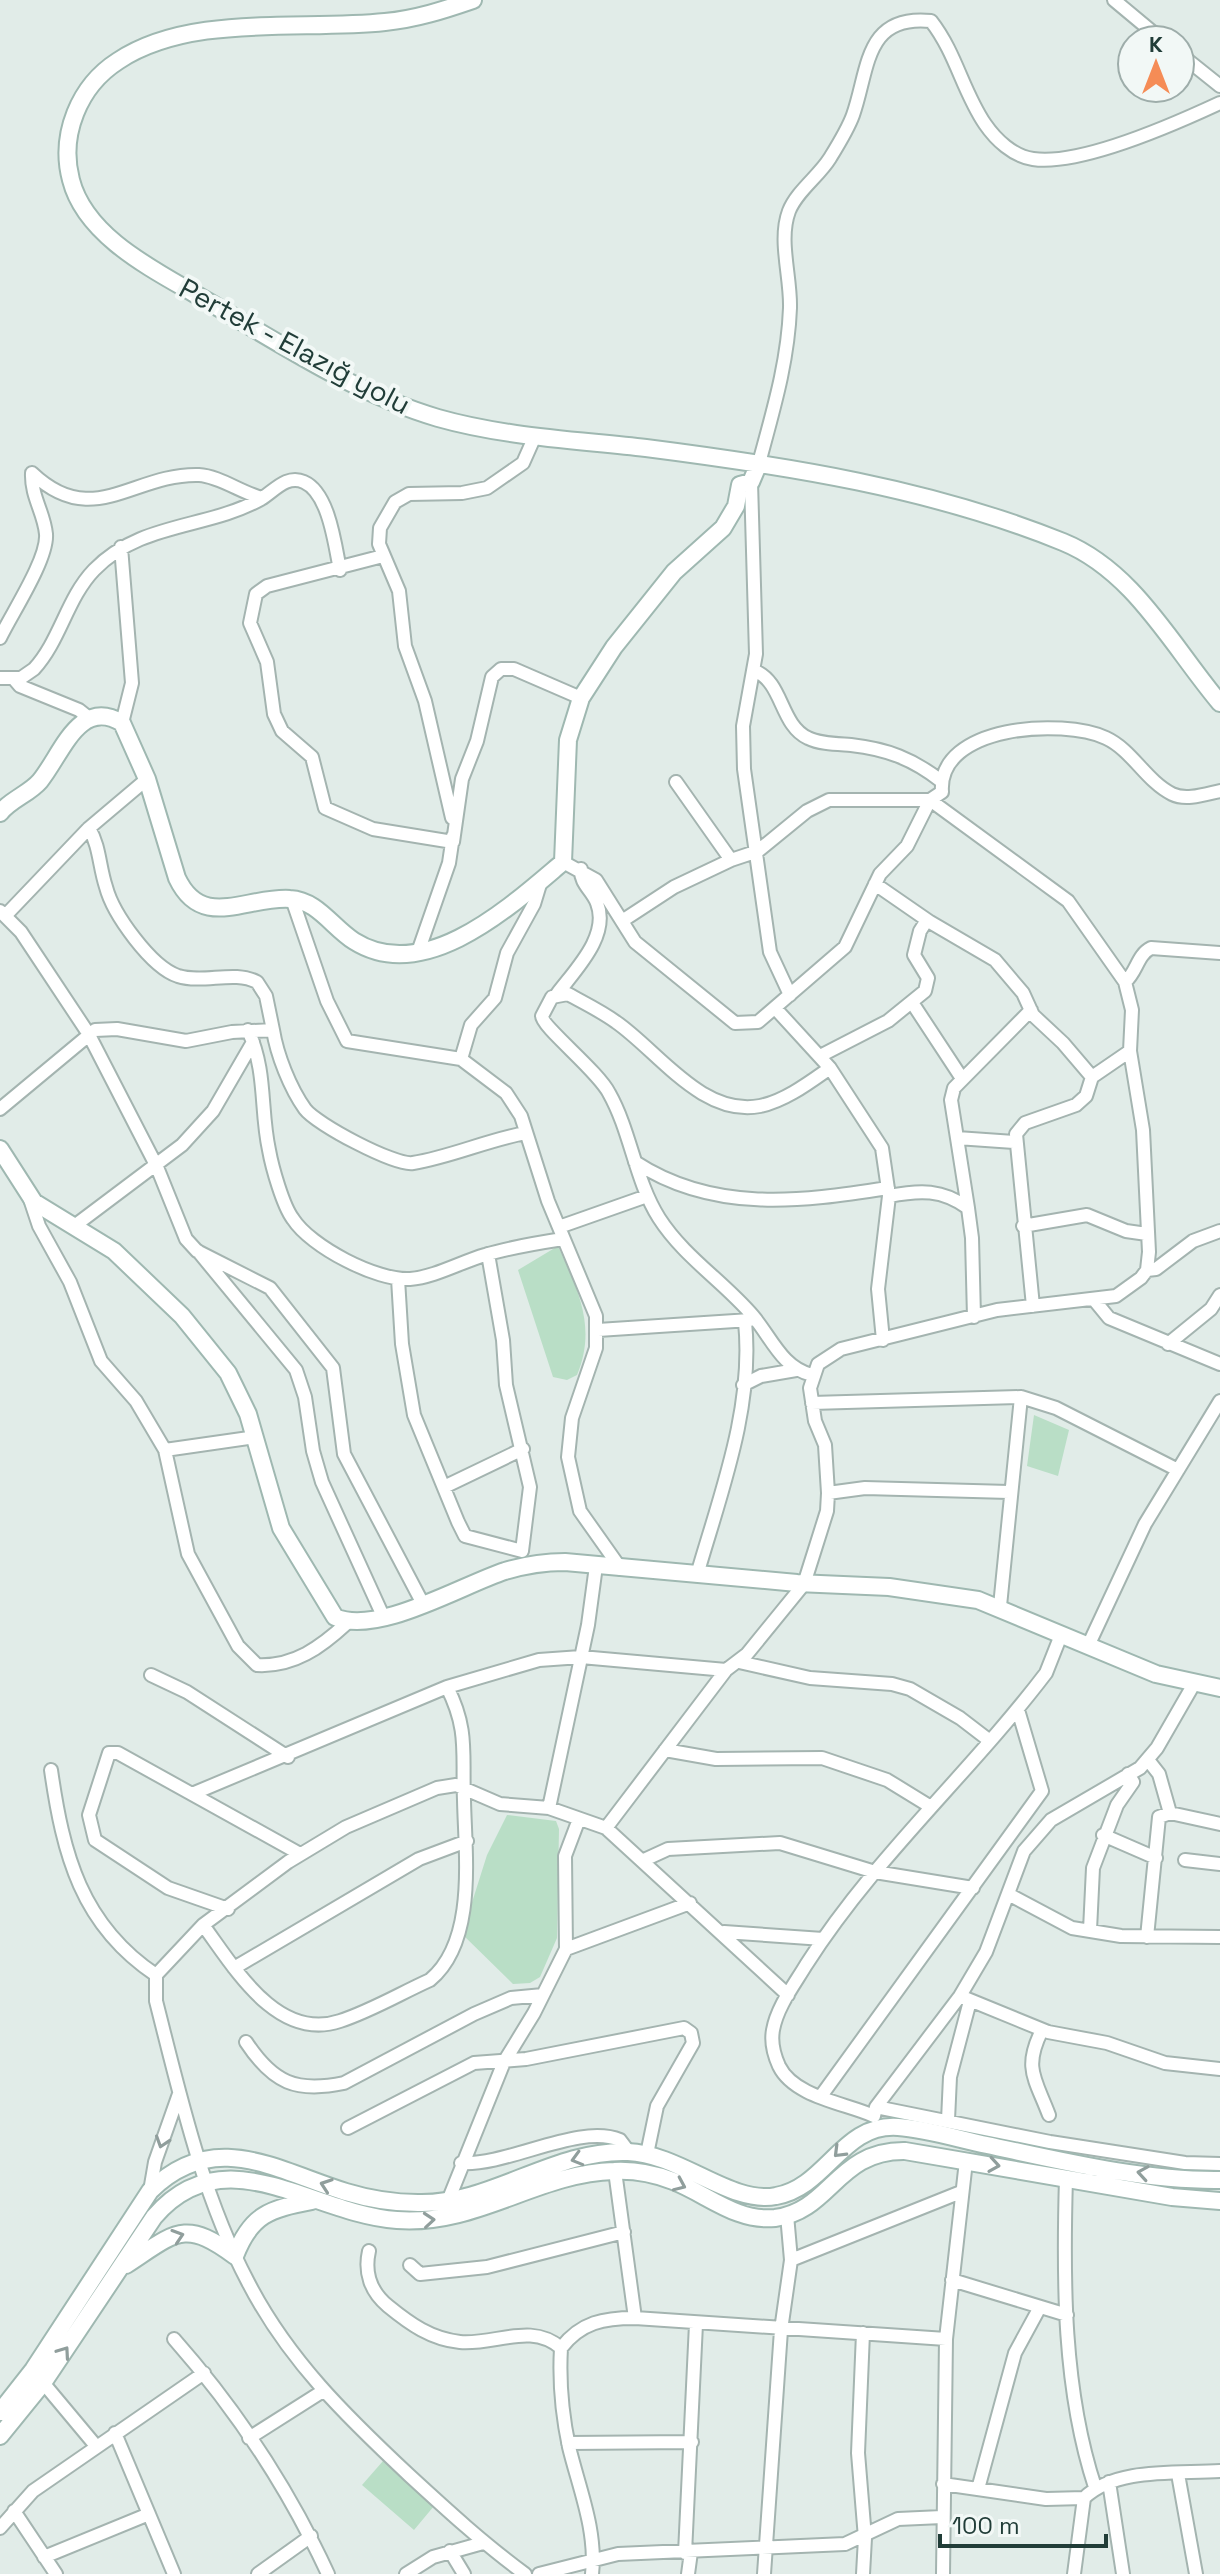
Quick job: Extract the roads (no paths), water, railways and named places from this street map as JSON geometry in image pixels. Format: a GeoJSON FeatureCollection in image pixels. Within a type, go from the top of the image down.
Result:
{"type":"FeatureCollection","features":[{"type":"Feature","properties":{"kind":"main road","name":"Pertek - Elazığ yolu"},"geometry":{"type":"LineString","coordinates":[[473,0],[412,18],[381,23],[185,33],[158,40],[115,62],[87,89],[70,130],[68,170],[81,205],[130,253],[295,351],[415,411],[473,426],[535,436],[759,463],[936,501],[1039,533],[1090,555],[1128,586],[1220,703]]}},
{"type":"Feature","properties":{"kind":"main road"},"geometry":{"type":"LineString","coordinates":[[0,813],[39,782],[75,729],[89,718],[105,716],[122,723],[147,779],[177,878],[191,899],[211,908],[292,899],[311,904],[359,945],[390,952],[418,952],[467,936],[563,862],[568,740],[581,698],[614,647],[674,572],[723,528],[736,506],[740,485],[751,482],[759,463]]}},
{"type":"Feature","properties":{"kind":"main road"},"geometry":{"type":"LineString","coordinates":[[0,1149],[28,1193],[44,1210],[114,1251],[182,1316],[228,1373],[256,1437],[281,1528],[335,1617],[347,1623],[423,1604],[525,1558],[804,1584],[889,1587],[1000,1606],[1156,1674],[1220,1688]]}},
{"type":"Feature","properties":{"kind":"main road"},"geometry":{"type":"LineString","coordinates":[[0,2450],[150,2191],[176,2169],[199,2160],[243,2158],[376,2199],[422,2203],[448,2201],[589,2155],[629,2152],[668,2159],[747,2196],[772,2197],[805,2184],[875,2117],[900,2127],[1095,2165],[1173,2178],[1220,2180]]}},
{"type":"Feature","properties":{"kind":"main road"},"geometry":{"type":"LineString","coordinates":[[0,2436],[165,2204],[177,2194],[206,2181],[237,2179],[371,2217],[436,2220],[477,2212],[570,2177],[615,2171],[674,2181],[742,2214],[758,2218],[787,2215],[816,2199],[854,2163],[878,2152],[905,2151],[1220,2201]]}},
{"type":"Feature","properties":{"kind":"main road"},"geometry":{"type":"LineString","coordinates":[[121,2268],[160,2243],[192,2232],[208,2235],[235,2256],[253,2220],[282,2208],[315,2200]]}},
{"type":"Feature","properties":{"kind":"main road"},"geometry":{"type":"LineString","coordinates":[[0,2412],[41,2381]]}},
{"type":"Feature","properties":{"kind":"street"},"geometry":{"type":"LineString","coordinates":[[1114,0],[1143,24]]}},
{"type":"Feature","properties":{"kind":"street"},"geometry":{"type":"LineString","coordinates":[[759,463],[785,365],[790,306],[786,226],[790,208],[828,161],[853,115],[869,51],[889,28],[912,19],[931,21],[948,44],[984,122],[1003,146],[1030,159],[1054,161],[1100,149],[1178,122],[1220,103]]}},
{"type":"Feature","properties":{"kind":"street"},"geometry":{"type":"LineString","coordinates":[[1196,67],[1220,86]]}},
{"type":"Feature","properties":{"kind":"street"},"geometry":{"type":"LineString","coordinates":[[453,842],[449,795],[425,701],[405,646],[399,591],[379,544],[380,528],[395,502],[409,494],[462,493],[487,488],[523,463],[535,436]]}},
{"type":"Feature","properties":{"kind":"street"},"geometry":{"type":"LineString","coordinates":[[0,638],[45,549],[46,532],[32,496],[32,473],[47,488],[74,499],[109,498],[199,475],[262,498]]}},
{"type":"Feature","properties":{"kind":"street"},"geometry":{"type":"LineString","coordinates":[[0,678],[14,679],[28,674],[40,663],[84,581],[121,547],[141,537],[262,498],[287,480],[301,480],[314,488],[340,570]]}},
{"type":"Feature","properties":{"kind":"street"},"geometry":{"type":"LineString","coordinates":[[751,482],[755,671],[743,746],[770,952],[790,995]]}},
{"type":"Feature","properties":{"kind":"street"},"geometry":{"type":"LineString","coordinates":[[121,547],[132,683],[122,723]]}},
{"type":"Feature","properties":{"kind":"street"},"geometry":{"type":"LineString","coordinates":[[383,556],[340,570],[267,586],[256,594],[250,623],[267,662],[274,714],[282,731],[312,757],[325,808],[373,829],[453,842]]}},
{"type":"Feature","properties":{"kind":"street"},"geometry":{"type":"LineString","coordinates":[[418,952],[453,842],[462,779],[477,741],[492,677],[501,669],[514,669],[581,698]]}},
{"type":"Feature","properties":{"kind":"street"},"geometry":{"type":"LineString","coordinates":[[755,671],[767,680],[793,726],[807,738],[869,747],[914,760],[941,781]]}},
{"type":"Feature","properties":{"kind":"street"},"geometry":{"type":"LineString","coordinates":[[14,679],[20,686],[79,710],[89,718]]}},
{"type":"Feature","properties":{"kind":"street"},"geometry":{"type":"LineString","coordinates":[[563,862],[581,869],[596,880],[635,942],[735,1023],[758,1022],[845,947],[875,884],[907,846],[930,800],[942,792],[941,781],[957,757],[972,745],[1028,727],[1052,727],[1108,738],[1175,795],[1197,796],[1220,791]]}},
{"type":"Feature","properties":{"kind":"street"},"geometry":{"type":"LineString","coordinates":[[147,779],[89,828],[2,913],[21,932],[88,1033],[157,1167],[186,1239],[296,1370],[305,1397],[313,1451],[322,1482],[383,1616]]}},
{"type":"Feature","properties":{"kind":"street"},"geometry":{"type":"LineString","coordinates":[[676,782],[731,860]]}},
{"type":"Feature","properties":{"kind":"street"},"geometry":{"type":"LineString","coordinates":[[622,921],[674,887],[758,851],[807,811],[829,800],[930,800],[1068,901],[1125,982],[1132,1010],[1130,1051],[1143,1130],[1147,1270]]}},
{"type":"Feature","properties":{"kind":"street"},"geometry":{"type":"LineString","coordinates":[[89,828],[98,847],[106,889],[134,937],[177,975],[204,979],[242,977],[257,982],[266,996],[276,1048],[307,1111],[371,1149],[410,1164],[485,1141],[526,1133]]}},
{"type":"Feature","properties":{"kind":"street"},"geometry":{"type":"LineString","coordinates":[[581,869],[581,880],[597,903],[600,920],[587,955],[544,1006],[542,1022],[598,1073],[611,1096],[647,1196],[686,1253],[796,1370]]}},
{"type":"Feature","properties":{"kind":"street"},"geometry":{"type":"LineString","coordinates":[[461,1059],[471,1025],[495,998],[507,953],[534,904],[541,881]]}},
{"type":"Feature","properties":{"kind":"street"},"geometry":{"type":"LineString","coordinates":[[875,884],[927,920],[995,960],[1023,993],[1031,1010],[1092,1077]]}},
{"type":"Feature","properties":{"kind":"street"},"geometry":{"type":"LineString","coordinates":[[292,899],[327,1001],[347,1041],[461,1059],[506,1093],[521,1116],[561,1233],[593,1304],[598,1330],[592,1363],[572,1418],[568,1457],[580,1511],[621,1569]]}},
{"type":"Feature","properties":{"kind":"street"},"geometry":{"type":"LineString","coordinates":[[820,1056],[913,1004],[925,991],[928,978],[914,955],[920,931],[927,920]]}},
{"type":"Feature","properties":{"kind":"street"},"geometry":{"type":"LineString","coordinates":[[1125,982],[1134,974],[1142,954],[1151,948],[1220,953]]}},
{"type":"Feature","properties":{"kind":"street"},"geometry":{"type":"LineString","coordinates":[[557,994],[568,994],[617,1022],[713,1100],[733,1107],[761,1106],[806,1086],[830,1068]]}},
{"type":"Feature","properties":{"kind":"street"},"geometry":{"type":"LineString","coordinates":[[913,1004],[961,1077]]}},
{"type":"Feature","properties":{"kind":"street"},"geometry":{"type":"LineString","coordinates":[[775,1008],[830,1068],[882,1148],[889,1192],[878,1289],[883,1340]]}},
{"type":"Feature","properties":{"kind":"street"},"geometry":{"type":"LineString","coordinates":[[974,1317],[972,1238],[951,1100],[961,1077],[1031,1010]]}},
{"type":"Feature","properties":{"kind":"street"},"geometry":{"type":"LineString","coordinates":[[0,1109],[88,1033],[117,1029],[196,1041],[251,1036],[273,1030]]}},
{"type":"Feature","properties":{"kind":"street"},"geometry":{"type":"LineString","coordinates":[[73,1227],[157,1167],[213,1111],[251,1036]]}},
{"type":"Feature","properties":{"kind":"street"},"geometry":{"type":"LineString","coordinates":[[251,1036],[266,1098],[268,1150],[294,1221],[357,1265],[377,1275],[398,1279],[422,1277],[561,1233],[647,1196]]}},
{"type":"Feature","properties":{"kind":"street"},"geometry":{"type":"LineString","coordinates":[[1033,1306],[1014,1142],[1025,1123],[1076,1105],[1086,1096],[1092,1077],[1130,1051]]}},
{"type":"Feature","properties":{"kind":"street"},"geometry":{"type":"LineString","coordinates":[[957,1138],[1014,1142]]}},
{"type":"Feature","properties":{"kind":"street"},"geometry":{"type":"LineString","coordinates":[[635,1162],[660,1178],[731,1199],[788,1202],[927,1191],[950,1195],[968,1208]]}},
{"type":"Feature","properties":{"kind":"street"},"geometry":{"type":"LineString","coordinates":[[28,1193],[39,1226],[70,1282],[101,1361],[136,1401],[165,1450],[188,1554],[238,1646],[257,1665],[275,1666],[321,1648],[347,1623]]}},
{"type":"Feature","properties":{"kind":"street"},"geometry":{"type":"LineString","coordinates":[[1023,1226],[1087,1215],[1126,1231],[1147,1234]]}},
{"type":"Feature","properties":{"kind":"street"},"geometry":{"type":"LineString","coordinates":[[606,1828],[726,1670],[739,1662],[804,1584],[827,1511],[825,1445],[812,1403],[812,1375],[818,1364],[841,1349],[974,1317],[1033,1306],[1095,1301],[1124,1292],[1147,1270],[1170,1261],[1193,1241],[1220,1231]]}},
{"type":"Feature","properties":{"kind":"street"},"geometry":{"type":"LineString","coordinates":[[197,1251],[270,1288],[333,1368],[344,1454],[423,1604]]}},
{"type":"Feature","properties":{"kind":"street"},"geometry":{"type":"LineString","coordinates":[[398,1279],[402,1344],[414,1415],[465,1536],[525,1558],[530,1487],[506,1385],[503,1340],[488,1254]]}},
{"type":"Feature","properties":{"kind":"street"},"geometry":{"type":"LineString","coordinates":[[1168,1344],[1211,1309],[1220,1295]]}},
{"type":"Feature","properties":{"kind":"street"},"geometry":{"type":"LineString","coordinates":[[1095,1301],[1109,1318],[1220,1364]]}},
{"type":"Feature","properties":{"kind":"street"},"geometry":{"type":"LineString","coordinates":[[598,1330],[750,1320]]}},
{"type":"Feature","properties":{"kind":"street"},"geometry":{"type":"LineString","coordinates":[[697,1575],[732,1452],[750,1320]]}},
{"type":"Feature","properties":{"kind":"street"},"geometry":{"type":"LineString","coordinates":[[743,1385],[761,1376],[796,1370],[812,1375]]}},
{"type":"Feature","properties":{"kind":"street"},"geometry":{"type":"LineString","coordinates":[[812,1403],[1021,1397],[1056,1408],[1178,1470]]}},
{"type":"Feature","properties":{"kind":"street"},"geometry":{"type":"LineString","coordinates":[[1000,1606],[1009,1492],[1021,1397]]}},
{"type":"Feature","properties":{"kind":"street"},"geometry":{"type":"LineString","coordinates":[[1088,1646],[1121,1571],[1220,1401]]}},
{"type":"Feature","properties":{"kind":"street"},"geometry":{"type":"LineString","coordinates":[[165,1450],[256,1437]]}},
{"type":"Feature","properties":{"kind":"street"},"geometry":{"type":"LineString","coordinates":[[444,1487],[523,1449]]}},
{"type":"Feature","properties":{"kind":"street"},"geometry":{"type":"LineString","coordinates":[[828,1493],[865,1488],[1009,1492]]}},
{"type":"Feature","properties":{"kind":"street"},"geometry":{"type":"LineString","coordinates":[[549,1808],[581,1657],[596,1566]]}},
{"type":"Feature","properties":{"kind":"street"},"geometry":{"type":"LineString","coordinates":[[1061,1635],[1046,1673],[1018,1710],[875,1872],[823,1939],[788,1995],[773,2027],[775,2055],[780,2069],[805,2089],[875,2117],[948,2120],[1050,2142],[1185,2163],[1220,2164]]}},
{"type":"Feature","properties":{"kind":"street"},"geometry":{"type":"LineString","coordinates":[[192,1794],[288,1757],[447,1687],[539,1660],[581,1657],[726,1670]]}},
{"type":"Feature","properties":{"kind":"street"},"geometry":{"type":"LineString","coordinates":[[739,1662],[810,1678],[892,1684],[910,1689],[960,1718],[990,1741]]}},
{"type":"Feature","properties":{"kind":"street"},"geometry":{"type":"LineString","coordinates":[[151,1675],[187,1692],[288,1757]]}},
{"type":"Feature","properties":{"kind":"street"},"geometry":{"type":"LineString","coordinates":[[948,2120],[950,2077],[965,1999],[1024,1851],[1051,1820],[1148,1760],[1195,1682]]}},
{"type":"Feature","properties":{"kind":"street"},"geometry":{"type":"LineString","coordinates":[[203,1925],[234,1968],[278,2012],[306,2023],[339,2021],[430,1980],[449,1961],[455,1948],[466,1879],[466,1741],[459,1713],[447,1687]]}},
{"type":"Feature","properties":{"kind":"street"},"geometry":{"type":"LineString","coordinates":[[821,2096],[1042,1791],[1018,1710]]}},
{"type":"Feature","properties":{"kind":"street"},"geometry":{"type":"LineString","coordinates":[[665,1750],[716,1759],[822,1758],[887,1780],[931,1807]]}},
{"type":"Feature","properties":{"kind":"street"},"geometry":{"type":"LineString","coordinates":[[228,1909],[168,1888],[99,1846],[91,1833],[89,1815],[109,1753],[118,1753],[300,1854]]}},
{"type":"Feature","properties":{"kind":"street"},"geometry":{"type":"LineString","coordinates":[[1148,1760],[1159,1774],[1170,1813]]}},
{"type":"Feature","properties":{"kind":"street"},"geometry":{"type":"LineString","coordinates":[[51,1770],[68,1861],[106,1931],[129,1957],[156,1975]]}},
{"type":"Feature","properties":{"kind":"street"},"geometry":{"type":"LineString","coordinates":[[1090,1930],[1093,1868],[1103,1835],[1117,1805],[1133,1782],[1128,1774]]}},
{"type":"Feature","properties":{"kind":"street"},"geometry":{"type":"LineString","coordinates":[[525,2574],[483,2543],[345,2417],[296,2360],[235,2256],[206,2181],[179,2094],[156,2001],[156,1975],[203,1925],[300,1854],[346,1827],[449,1785],[500,1804],[549,1808],[606,1828],[724,1932],[788,1995]]}},
{"type":"Feature","properties":{"kind":"street"},"geometry":{"type":"LineString","coordinates":[[1147,1937],[1159,1817],[1170,1813],[1220,1824]]}},
{"type":"Feature","properties":{"kind":"street"},"geometry":{"type":"LineString","coordinates":[[448,2201],[504,2062],[566,1949],[565,1856],[579,1819]]}},
{"type":"Feature","properties":{"kind":"street"},"geometry":{"type":"LineString","coordinates":[[1103,1835],[1156,1858]]}},
{"type":"Feature","properties":{"kind":"street"},"geometry":{"type":"LineString","coordinates":[[234,1968],[419,1859],[467,1841]]}},
{"type":"Feature","properties":{"kind":"street"},"geometry":{"type":"LineString","coordinates":[[644,1860],[668,1849],[758,1842],[801,1848],[875,1872],[973,1888]]}},
{"type":"Feature","properties":{"kind":"street"},"geometry":{"type":"LineString","coordinates":[[1185,1860],[1220,1864]]}},
{"type":"Feature","properties":{"kind":"street"},"geometry":{"type":"LineString","coordinates":[[1008,1894],[1072,1928],[1147,1937],[1220,1937]]}},
{"type":"Feature","properties":{"kind":"street"},"geometry":{"type":"LineString","coordinates":[[566,1949],[690,1903]]}},
{"type":"Feature","properties":{"kind":"street"},"geometry":{"type":"LineString","coordinates":[[724,1932],[823,1939]]}},
{"type":"Feature","properties":{"kind":"street"},"geometry":{"type":"LineString","coordinates":[[246,2042],[262,2066],[282,2081],[321,2088],[344,2083],[511,1998],[543,1995]]}},
{"type":"Feature","properties":{"kind":"street"},"geometry":{"type":"LineString","coordinates":[[965,1999],[1042,2030],[1119,2046],[1165,2063],[1220,2069]]}},
{"type":"Feature","properties":{"kind":"street"},"geometry":{"type":"LineString","coordinates":[[878,2152],[875,2117],[965,1999]]}},
{"type":"Feature","properties":{"kind":"street"},"geometry":{"type":"LineString","coordinates":[[348,2128],[474,2063],[504,2062],[677,2027],[687,2030],[693,2043],[657,2106],[647,2154]]}},
{"type":"Feature","properties":{"kind":"street"},"geometry":{"type":"LineString","coordinates":[[1042,2030],[1031,2053],[1031,2066],[1049,2115]]}},
{"type":"Feature","properties":{"kind":"street"},"geometry":{"type":"LineString","coordinates":[[150,2191],[155,2162],[179,2094]]}},
{"type":"Feature","properties":{"kind":"street"},"geometry":{"type":"LineString","coordinates":[[461,2163],[489,2162],[551,2144],[601,2137],[620,2140],[629,2152]]}},
{"type":"Feature","properties":{"kind":"street"},"geometry":{"type":"LineString","coordinates":[[943,2574],[946,2339],[966,2161]]}},
{"type":"Feature","properties":{"kind":"street"},"geometry":{"type":"LineString","coordinates":[[615,2171],[635,2318]]}},
{"type":"Feature","properties":{"kind":"street"},"geometry":{"type":"LineString","coordinates":[[1066,2178],[1064,2257],[1067,2315],[1080,2432],[1095,2487]]}},
{"type":"Feature","properties":{"kind":"street"},"geometry":{"type":"LineString","coordinates":[[791,2260],[961,2192]]}},
{"type":"Feature","properties":{"kind":"street"},"geometry":{"type":"LineString","coordinates":[[764,2574],[781,2330],[791,2260],[787,2215]]}},
{"type":"Feature","properties":{"kind":"street"},"geometry":{"type":"LineString","coordinates":[[410,2265],[420,2274],[487,2267],[624,2232]]}},
{"type":"Feature","properties":{"kind":"street"},"geometry":{"type":"LineString","coordinates":[[369,2251],[367,2268],[373,2288],[384,2303],[423,2331],[462,2342],[533,2333],[561,2348]]}},
{"type":"Feature","properties":{"kind":"street"},"geometry":{"type":"LineString","coordinates":[[952,2280],[1067,2315]]}},
{"type":"Feature","properties":{"kind":"street"},"geometry":{"type":"LineString","coordinates":[[978,2489],[1015,2353],[1040,2307]]}},
{"type":"Feature","properties":{"kind":"street"},"geometry":{"type":"LineString","coordinates":[[592,2574],[594,2558],[568,2443],[561,2394],[561,2348],[574,2333],[595,2321],[635,2318],[946,2339]]}},
{"type":"Feature","properties":{"kind":"street"},"geometry":{"type":"LineString","coordinates":[[688,2574],[696,2324]]}},
{"type":"Feature","properties":{"kind":"street"},"geometry":{"type":"LineString","coordinates":[[863,2333],[858,2453],[865,2538],[863,2574]]}},
{"type":"Feature","properties":{"kind":"street"},"geometry":{"type":"LineString","coordinates":[[174,2339],[204,2373],[249,2438],[311,2536],[328,2574]]}},
{"type":"Feature","properties":{"kind":"street"},"geometry":{"type":"LineString","coordinates":[[0,2528],[33,2491],[204,2373]]}},
{"type":"Feature","properties":{"kind":"street"},"geometry":{"type":"LineString","coordinates":[[41,2381],[96,2446]]}},
{"type":"Feature","properties":{"kind":"street"},"geometry":{"type":"LineString","coordinates":[[249,2438],[323,2391]]}},
{"type":"Feature","properties":{"kind":"street"},"geometry":{"type":"LineString","coordinates":[[115,2433],[174,2574]]}},
{"type":"Feature","properties":{"kind":"street"},"geometry":{"type":"LineString","coordinates":[[568,2443],[692,2442]]}},
{"type":"Feature","properties":{"kind":"street"},"geometry":{"type":"LineString","coordinates":[[1074,2574],[1084,2498],[1095,2487],[1109,2482],[1220,2471]]}},
{"type":"Feature","properties":{"kind":"street"},"geometry":{"type":"LineString","coordinates":[[1178,2474],[1196,2574]]}},
{"type":"Feature","properties":{"kind":"street"},"geometry":{"type":"LineString","coordinates":[[1109,2482],[1123,2574]]}},
{"type":"Feature","properties":{"kind":"street"},"geometry":{"type":"LineString","coordinates":[[943,2484],[1046,2499],[1084,2498]]}},
{"type":"Feature","properties":{"kind":"street"},"geometry":{"type":"LineString","coordinates":[[14,2511],[56,2574]]}},
{"type":"Feature","properties":{"kind":"street"},"geometry":{"type":"LineString","coordinates":[[44,2557],[149,2514]]}},
{"type":"Feature","properties":{"kind":"street"},"geometry":{"type":"LineString","coordinates":[[539,2574],[618,2554],[845,2544],[865,2538],[898,2519],[942,2517]]}},
{"type":"Feature","properties":{"kind":"street"},"geometry":{"type":"LineString","coordinates":[[258,2574],[311,2536]]}},
{"type":"Feature","properties":{"kind":"street"},"geometry":{"type":"LineString","coordinates":[[406,2574],[433,2557],[483,2543]]}},
{"type":"Feature","properties":{"kind":"street"},"geometry":{"type":"LineString","coordinates":[[450,2551],[464,2574]]}}]}
